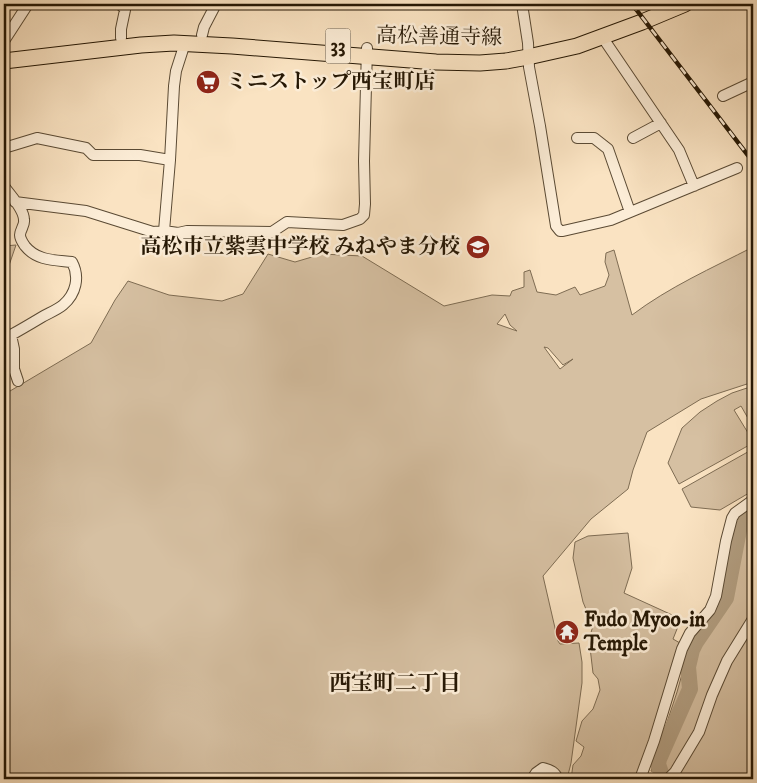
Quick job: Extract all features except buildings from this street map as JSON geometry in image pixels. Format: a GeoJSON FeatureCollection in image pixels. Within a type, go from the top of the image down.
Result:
{"type":"FeatureCollection","features":[{"type":"Feature","properties":{"kind":"main road","name":"高松善通寺線"},"geometry":{"type":"LineString","coordinates":[[4,52],[169,34],[202,35],[436,62],[473,63],[506,61],[635,17],[666,4]]}},
{"type":"Feature","properties":{"kind":"main road","name":"高松善通寺線"},"geometry":{"type":"LineString","coordinates":[[529,53],[576,46],[685,4]]}},
{"type":"Feature","properties":{"kind":"main road","name":"高松善通寺線"},"geometry":{"type":"LineString","coordinates":[[4,61],[141,44],[185,43],[367,53]]}},
{"type":"Feature","properties":{"kind":"street"},"geometry":{"type":"LineString","coordinates":[[4,41],[28,4]]}},
{"type":"Feature","properties":{"kind":"street"},"geometry":{"type":"LineString","coordinates":[[119,4],[125,10],[121,38]]}},
{"type":"Feature","properties":{"kind":"street"},"geometry":{"type":"LineString","coordinates":[[202,35],[216,4]]}},
{"type":"Feature","properties":{"kind":"street"},"geometry":{"type":"LineString","coordinates":[[522,4],[529,66],[556,226],[560,231],[611,220],[737,168]]}},
{"type":"Feature","properties":{"kind":"street"},"geometry":{"type":"LineString","coordinates":[[751,4],[753,9]]}},
{"type":"Feature","properties":{"kind":"street"},"geometry":{"type":"LineString","coordinates":[[605,42],[679,150],[694,186]]}},
{"type":"Feature","properties":{"kind":"street"},"geometry":{"type":"LineString","coordinates":[[164,231],[174,86],[176,71],[185,43]]}},
{"type":"Feature","properties":{"kind":"street"},"geometry":{"type":"LineString","coordinates":[[16,202],[86,211],[153,232],[272,232],[287,222],[342,225],[360,219],[364,215],[365,204],[364,160],[367,53]]}},
{"type":"Feature","properties":{"kind":"street"},"geometry":{"type":"LineString","coordinates":[[723,96],[753,82]]}},
{"type":"Feature","properties":{"kind":"street"},"geometry":{"type":"LineString","coordinates":[[633,138],[661,124]]}},
{"type":"Feature","properties":{"kind":"street"},"geometry":{"type":"LineString","coordinates":[[4,148],[37,138],[86,148],[93,155],[140,155],[170,160]]}},
{"type":"Feature","properties":{"kind":"street"},"geometry":{"type":"LineString","coordinates":[[577,138],[594,138],[608,149],[630,212]]}},
{"type":"Feature","properties":{"kind":"street"},"geometry":{"type":"LineString","coordinates":[[4,186],[20,208],[24,220],[20,235],[22,242],[28,250],[45,259],[72,262],[77,275],[77,284],[63,305],[11,335],[14,349],[14,369],[18,381]]}},
{"type":"Feature","properties":{"kind":"street"},"geometry":{"type":"LineString","coordinates":[[640,779],[654,741],[682,648],[690,633],[710,610],[716,596],[726,541],[734,513],[753,500]]}},
{"type":"Feature","properties":{"kind":"street"},"geometry":{"type":"LineString","coordinates":[[668,779],[675,772],[699,732],[712,696],[728,661],[753,619]]}},
{"type":"Feature","properties":{"kind":"street"},"geometry":{"type":"LineString","coordinates":[[532,779],[543,768],[551,770],[558,779]]}},
{"type":"Feature","properties":{"kind":"shaded area"},"geometry":{"type":"Polygon","coordinates":[[[16,245],[4,280],[4,246],[16,245]]]}},
{"type":"Feature","properties":{"kind":"shaded area"},"geometry":{"type":"Polygon","coordinates":[[[753,247],[753,382],[701,399],[647,432],[628,489],[591,519],[543,576],[558,641],[560,644],[579,643],[582,662],[582,683],[567,779],[4,779],[4,393],[91,343],[128,281],[169,295],[222,301],[243,294],[268,254],[295,262],[322,254],[362,256],[444,306],[492,295],[510,296],[512,291],[524,287],[524,272],[530,270],[537,292],[556,295],[575,287],[580,295],[605,286],[609,275],[605,262],[606,253],[614,250],[632,315],[706,270],[753,247]],[[505,314],[497,324],[517,331],[510,325],[505,314]],[[544,347],[560,369],[573,359],[563,365],[548,348],[544,347]]]}},
{"type":"Feature","properties":{"kind":"shaded area"},"geometry":{"type":"Polygon","coordinates":[[[753,387],[753,427],[741,406],[734,410],[753,443],[679,484],[668,463],[682,428],[700,412],[717,401],[732,393],[753,387]]]}},
{"type":"Feature","properties":{"kind":"shaded area"},"geometry":{"type":"Polygon","coordinates":[[[753,449],[753,493],[749,493],[720,510],[691,507],[682,489],[753,449]]]}},
{"type":"Feature","properties":{"kind":"shaded area"},"geometry":{"type":"Polygon","coordinates":[[[753,509],[753,779],[675,779],[651,771],[691,642],[712,618],[725,598],[732,539],[741,519],[748,511],[753,509]]]}},
{"type":"Feature","properties":{"kind":"shaded area"},"geometry":{"type":"Polygon","coordinates":[[[628,533],[632,568],[624,593],[681,619],[673,639],[680,643],[646,754],[636,779],[571,779],[573,765],[581,756],[584,747],[576,741],[582,721],[593,709],[600,690],[598,679],[593,673],[589,639],[593,626],[583,602],[573,558],[575,542],[588,536],[628,533]]]}},
{"type":"Feature","properties":{"kind":"waterway"},"geometry":{"type":"LineString","coordinates":[[663,779],[658,764],[659,759],[690,689],[688,667],[692,650],[726,598],[740,525],[747,516],[753,513]]}},
{"type":"Feature","properties":{"kind":"railway"},"geometry":{"type":"LineString","coordinates":[[632,4],[753,162]]}},
{"type":"Feature","properties":{"kind":"place","name":"ミニストップ西宝町店"},"geometry":{"type":"Point","coordinates":[208,82]}},
{"type":"Feature","properties":{"kind":"place","name":"高松市立紫雲中学校 みねやま分校"},"geometry":{"type":"Point","coordinates":[478,247]}},
{"type":"Feature","properties":{"kind":"place","name":"Fudo Myoo-in Temple"},"geometry":{"type":"Point","coordinates":[567,632]}},
{"type":"Feature","properties":{"kind":"district","name":"西宝町二丁目"},"geometry":{"type":"Point","coordinates":[395,683]}}]}
